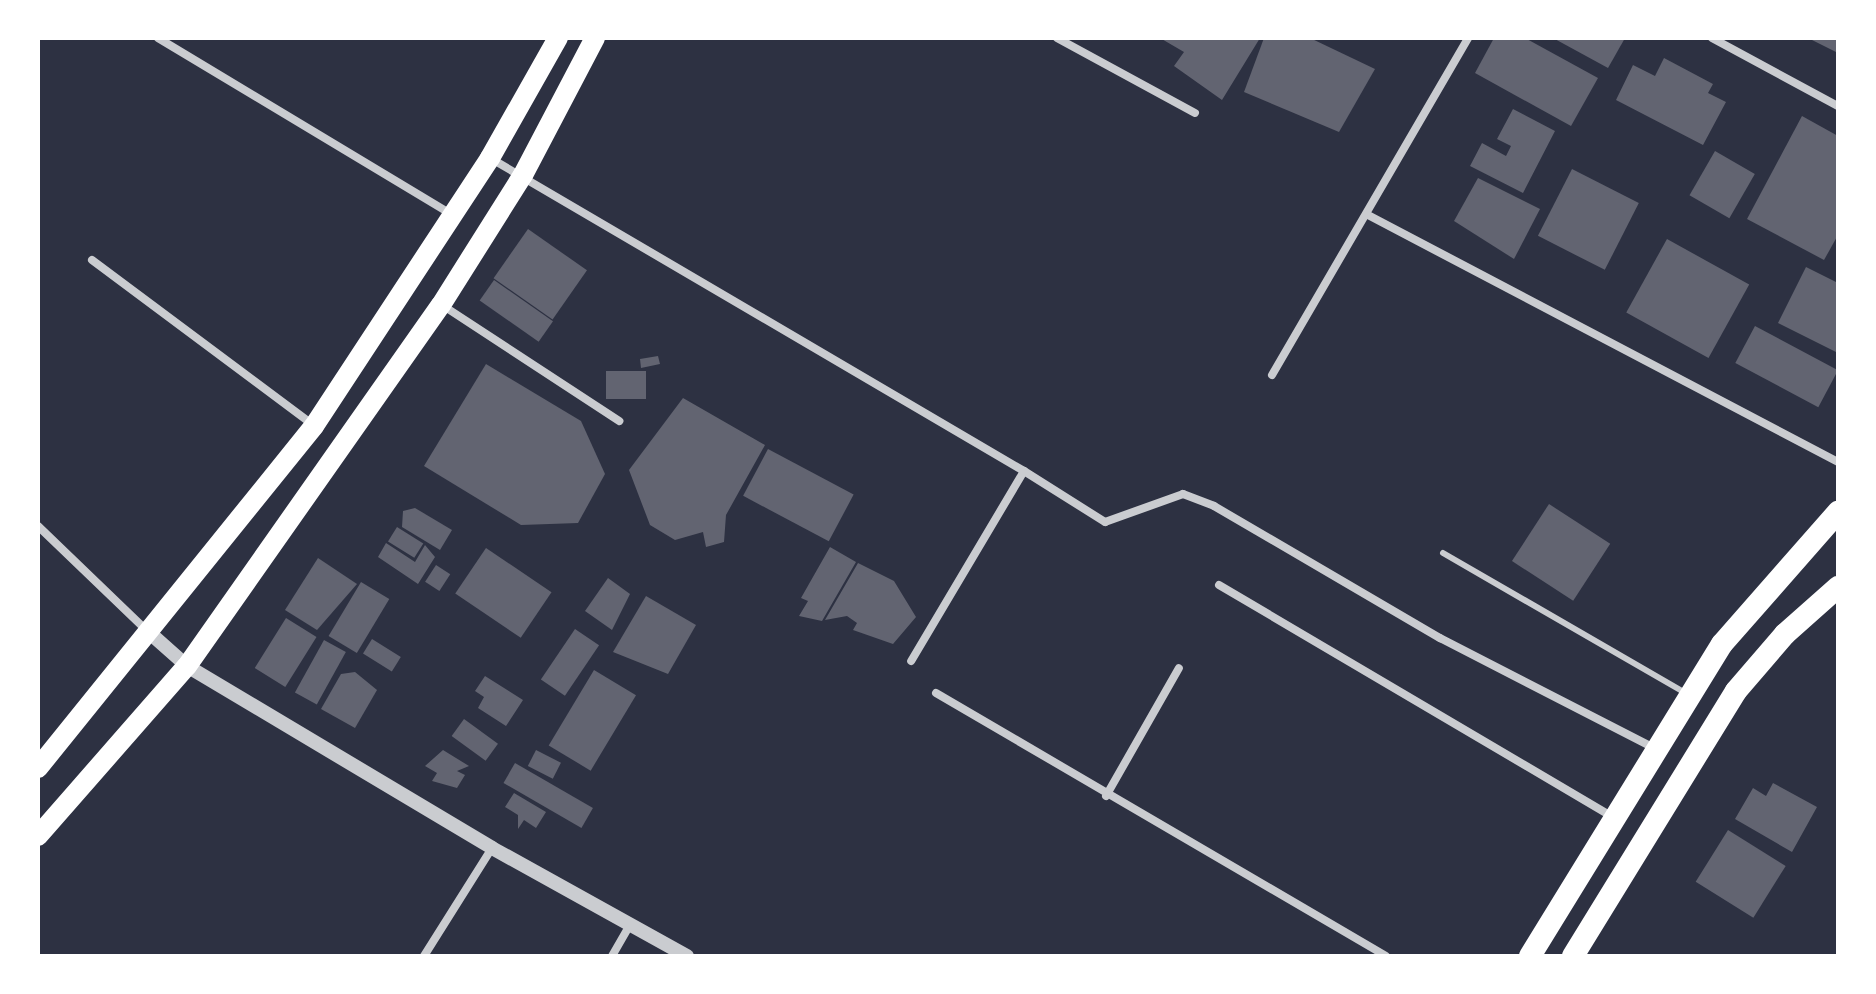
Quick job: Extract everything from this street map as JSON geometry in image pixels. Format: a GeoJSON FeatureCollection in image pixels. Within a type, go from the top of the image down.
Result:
{"type":"FeatureCollection","features":[{"type":"Feature","properties":{"kind":"highway"},"geometry":{"type":"LineString","coordinates":[[1530,956],[1687,694],[1731,633],[1838,512]]}},
{"type":"Feature","properties":{"kind":"highway"},"geometry":{"type":"LineString","coordinates":[[1577,955],[1736,691],[1785,634],[1838,587]]}},
{"type":"Feature","properties":{"kind":"main road"},"geometry":{"type":"LineString","coordinates":[[38,768],[151,634],[314,426],[490,158],[558,38]]}},
{"type":"Feature","properties":{"kind":"main road"},"geometry":{"type":"LineString","coordinates":[[38,836],[187,666],[441,305],[523,175],[595,38]]}},
{"type":"Feature","properties":{"kind":"street"},"geometry":{"type":"LineString","coordinates":[[158,38],[452,215]]}},
{"type":"Feature","properties":{"kind":"street"},"geometry":{"type":"LineString","coordinates":[[1057,38],[1195,113]]}},
{"type":"Feature","properties":{"kind":"street"},"geometry":{"type":"LineString","coordinates":[[1272,375],[1368,215],[1468,38]]}},
{"type":"Feature","properties":{"kind":"street"},"geometry":{"type":"LineString","coordinates":[[1712,38],[1838,106]]}},
{"type":"Feature","properties":{"kind":"street"},"geometry":{"type":"LineString","coordinates":[[490,158],[1024,471],[1105,522],[1183,494],[1214,506],[1440,638],[1654,748]]}},
{"type":"Feature","properties":{"kind":"street"},"geometry":{"type":"LineString","coordinates":[[1368,215],[1838,462]]}},
{"type":"Feature","properties":{"kind":"street"},"geometry":{"type":"LineString","coordinates":[[92,260],[314,426]]}},
{"type":"Feature","properties":{"kind":"street"},"geometry":{"type":"LineString","coordinates":[[441,305],[619,421]]}},
{"type":"Feature","properties":{"kind":"street"},"geometry":{"type":"LineString","coordinates":[[911,661],[1024,471]]}},
{"type":"Feature","properties":{"kind":"street"},"geometry":{"type":"LineString","coordinates":[[38,526],[187,666],[492,848],[687,956]]}},
{"type":"Feature","properties":{"kind":"street"},"geometry":{"type":"LineString","coordinates":[[1219,585],[1612,817]]}},
{"type":"Feature","properties":{"kind":"street"},"geometry":{"type":"LineString","coordinates":[[1106,796],[1179,668]]}},
{"type":"Feature","properties":{"kind":"street"},"geometry":{"type":"LineString","coordinates":[[936,693],[1106,796],[1386,956]]}},
{"type":"Feature","properties":{"kind":"street"},"geometry":{"type":"LineString","coordinates":[[424,956],[492,848]]}},
{"type":"Feature","properties":{"kind":"street"},"geometry":{"type":"LineString","coordinates":[[612,956],[631,923]]}},
{"type":"Feature","properties":{"kind":"lane"},"geometry":{"type":"LineString","coordinates":[[1443,553],[1687,694]]}},
{"type":"Feature","properties":{"kind":"building"},"geometry":{"type":"Polygon","coordinates":[[[1160,38],[1260,38],[1222,100],[1174,66],[1184,52],[1160,38]]]}},
{"type":"Feature","properties":{"kind":"building"},"geometry":{"type":"Polygon","coordinates":[[[1264,38],[1310,38],[1375,69],[1339,132],[1244,92],[1264,38]]]}},
{"type":"Feature","properties":{"kind":"building"},"geometry":{"type":"Polygon","coordinates":[[[1494,38],[1525,38],[1598,78],[1571,126],[1475,73],[1494,38]]]}},
{"type":"Feature","properties":{"kind":"building"},"geometry":{"type":"Polygon","coordinates":[[[1553,38],[1625,38],[1608,68],[1553,38]]]}},
{"type":"Feature","properties":{"kind":"building"},"geometry":{"type":"Polygon","coordinates":[[[1808,38],[1838,38],[1838,53],[1808,38]]]}},
{"type":"Feature","properties":{"kind":"building"},"geometry":{"type":"Polygon","coordinates":[[[1664,58],[1713,84],[1708,93],[1726,102],[1703,145],[1616,100],[1633,65],[1655,76],[1664,58]]]}},
{"type":"Feature","properties":{"kind":"building"},"geometry":{"type":"Polygon","coordinates":[[[1513,109],[1555,131],[1523,193],[1470,166],[1482,143],[1506,156],[1511,146],[1497,139],[1513,109]]]}},
{"type":"Feature","properties":{"kind":"building"},"geometry":{"type":"Polygon","coordinates":[[[1802,116],[1838,136],[1838,235],[1824,260],[1747,219],[1802,116]]]}},
{"type":"Feature","properties":{"kind":"building"},"geometry":{"type":"Polygon","coordinates":[[[1715,151],[1755,174],[1729,218],[1690,195],[1715,151]]]}},
{"type":"Feature","properties":{"kind":"building"},"geometry":{"type":"Polygon","coordinates":[[[1572,169],[1639,203],[1605,270],[1538,236],[1572,169]]]}},
{"type":"Feature","properties":{"kind":"building"},"geometry":{"type":"Polygon","coordinates":[[[1478,178],[1540,209],[1514,259],[1454,221],[1478,178]]]}},
{"type":"Feature","properties":{"kind":"building"},"geometry":{"type":"Polygon","coordinates":[[[528,229],[587,270],[553,319],[494,278],[528,229]]]}},
{"type":"Feature","properties":{"kind":"building"},"geometry":{"type":"Polygon","coordinates":[[[1667,239],[1749,285],[1708,358],[1626,312],[1667,239]]]}},
{"type":"Feature","properties":{"kind":"building"},"geometry":{"type":"Polygon","coordinates":[[[1806,267],[1838,283],[1838,353],[1778,323],[1806,267]]]}},
{"type":"Feature","properties":{"kind":"building"},"geometry":{"type":"Polygon","coordinates":[[[494,280],[553,321],[539,342],[480,300],[494,280]]]}},
{"type":"Feature","properties":{"kind":"building"},"geometry":{"type":"Polygon","coordinates":[[[1755,326],[1838,370],[1818,407],[1735,363],[1755,326]]]}},
{"type":"Feature","properties":{"kind":"building"},"geometry":{"type":"Polygon","coordinates":[[[658,356],[660,364],[641,368],[640,359],[658,356]]]}},
{"type":"Feature","properties":{"kind":"building"},"geometry":{"type":"Polygon","coordinates":[[[486,364],[581,421],[605,474],[578,523],[521,525],[424,466],[486,364]]]}},
{"type":"Feature","properties":{"kind":"building"},"geometry":{"type":"Polygon","coordinates":[[[606,371],[646,371],[646,399],[606,399],[606,371]]]}},
{"type":"Feature","properties":{"kind":"building"},"geometry":{"type":"Polygon","coordinates":[[[683,398],[765,445],[726,515],[724,542],[706,547],[703,532],[675,540],[650,525],[629,470],[683,398]]]}},
{"type":"Feature","properties":{"kind":"building"},"geometry":{"type":"Polygon","coordinates":[[[768,449],[854,495],[829,541],[743,496],[768,449]]]}},
{"type":"Feature","properties":{"kind":"building"},"geometry":{"type":"Polygon","coordinates":[[[1549,504],[1610,544],[1573,601],[1512,561],[1549,504]]]}},
{"type":"Feature","properties":{"kind":"building"},"geometry":{"type":"Polygon","coordinates":[[[415,508],[452,530],[440,550],[402,527],[403,511],[415,508]]]}},
{"type":"Feature","properties":{"kind":"building"},"geometry":{"type":"Polygon","coordinates":[[[397,527],[423,543],[414,558],[388,541],[397,527]]]}},
{"type":"Feature","properties":{"kind":"building"},"geometry":{"type":"Polygon","coordinates":[[[386,543],[415,562],[425,545],[435,557],[418,584],[378,557],[386,543]]]}},
{"type":"Feature","properties":{"kind":"building"},"geometry":{"type":"Polygon","coordinates":[[[830,547],[856,562],[822,621],[799,616],[808,601],[801,598],[830,547]]]}},
{"type":"Feature","properties":{"kind":"building"},"geometry":{"type":"Polygon","coordinates":[[[486,548],[551,592],[521,638],[455,594],[486,548]]]}},
{"type":"Feature","properties":{"kind":"building"},"geometry":{"type":"Polygon","coordinates":[[[318,558],[357,584],[317,630],[285,610],[318,558]]]}},
{"type":"Feature","properties":{"kind":"building"},"geometry":{"type":"Polygon","coordinates":[[[858,563],[894,581],[916,617],[893,644],[853,630],[857,623],[847,616],[825,620],[858,563]]]}},
{"type":"Feature","properties":{"kind":"building"},"geometry":{"type":"Polygon","coordinates":[[[436,565],[450,574],[439,591],[425,582],[436,565]]]}},
{"type":"Feature","properties":{"kind":"building"},"geometry":{"type":"Polygon","coordinates":[[[608,578],[630,594],[612,630],[585,611],[608,578]]]}},
{"type":"Feature","properties":{"kind":"building"},"geometry":{"type":"Polygon","coordinates":[[[361,582],[389,599],[357,653],[329,636],[361,582]]]}},
{"type":"Feature","properties":{"kind":"building"},"geometry":{"type":"Polygon","coordinates":[[[646,596],[696,625],[668,674],[613,652],[646,596]]]}},
{"type":"Feature","properties":{"kind":"building"},"geometry":{"type":"Polygon","coordinates":[[[286,618],[317,637],[285,687],[255,668],[286,618]]]}},
{"type":"Feature","properties":{"kind":"building"},"geometry":{"type":"Polygon","coordinates":[[[575,629],[599,645],[565,696],[541,680],[575,629]]]}},
{"type":"Feature","properties":{"kind":"building"},"geometry":{"type":"Polygon","coordinates":[[[372,639],[401,657],[392,671],[363,653],[372,639]]]}},
{"type":"Feature","properties":{"kind":"building"},"geometry":{"type":"Polygon","coordinates":[[[324,640],[346,652],[317,705],[295,692],[324,640]]]}},
{"type":"Feature","properties":{"kind":"building"},"geometry":{"type":"Polygon","coordinates":[[[594,670],[636,695],[591,771],[549,745],[594,670]]]}},
{"type":"Feature","properties":{"kind":"building"},"geometry":{"type":"Polygon","coordinates":[[[355,672],[377,690],[355,728],[321,709],[341,674],[355,672]]]}},
{"type":"Feature","properties":{"kind":"building"},"geometry":{"type":"Polygon","coordinates":[[[485,676],[523,700],[506,726],[478,708],[484,697],[475,691],[485,676]]]}},
{"type":"Feature","properties":{"kind":"building"},"geometry":{"type":"Polygon","coordinates":[[[464,719],[498,744],[486,761],[452,736],[464,719]]]}},
{"type":"Feature","properties":{"kind":"building"},"geometry":{"type":"Polygon","coordinates":[[[443,750],[469,766],[457,771],[465,775],[457,788],[432,781],[437,773],[425,766],[443,750]]]}},
{"type":"Feature","properties":{"kind":"building"},"geometry":{"type":"Polygon","coordinates":[[[536,750],[561,763],[553,779],[528,766],[536,750]]]}},
{"type":"Feature","properties":{"kind":"building"},"geometry":{"type":"Polygon","coordinates":[[[515,763],[593,808],[581,828],[504,783],[515,763]]]}},
{"type":"Feature","properties":{"kind":"building"},"geometry":{"type":"Polygon","coordinates":[[[1773,783],[1817,807],[1792,852],[1735,819],[1753,788],[1766,796],[1773,783]]]}},
{"type":"Feature","properties":{"kind":"building"},"geometry":{"type":"Polygon","coordinates":[[[514,793],[546,812],[536,828],[524,820],[518,829],[518,815],[505,807],[514,793]]]}},
{"type":"Feature","properties":{"kind":"building"},"geometry":{"type":"Polygon","coordinates":[[[1728,830],[1786,866],[1753,918],[1696,882],[1728,830]]]}}]}
